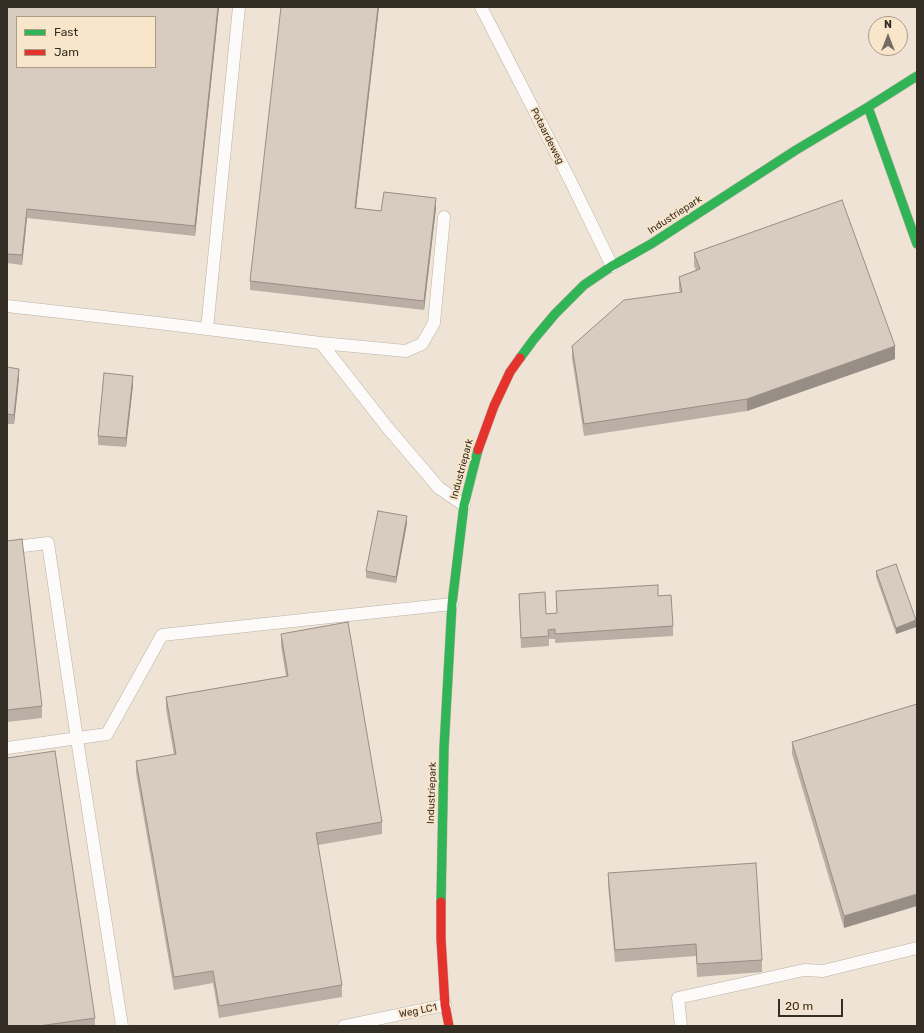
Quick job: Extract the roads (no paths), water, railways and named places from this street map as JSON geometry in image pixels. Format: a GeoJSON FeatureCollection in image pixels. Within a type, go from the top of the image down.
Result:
{"type":"FeatureCollection","features":[{"type":"Feature","properties":{"kind":"street","name":"Industriepark"},"geometry":{"type":"LineString","coordinates":[[449,1026],[445,1005],[441,939],[441,873],[444,748],[452,604],[464,505],[479,446],[494,406],[510,372],[554,314],[584,285],[612,266],[651,244],[796,150],[917,76]]}},
{"type":"Feature","properties":{"kind":"street"},"geometry":{"type":"LineString","coordinates":[[868,107],[917,244]]}},
{"type":"Feature","properties":{"kind":"lane"},"geometry":{"type":"LineString","coordinates":[[207,329],[239,7]]}},
{"type":"Feature","properties":{"kind":"lane","name":"Potaardeweg"},"geometry":{"type":"LineString","coordinates":[[481,7],[572,184],[612,266]]}},
{"type":"Feature","properties":{"kind":"lane"},"geometry":{"type":"LineString","coordinates":[[7,306],[406,351],[422,344],[434,324],[444,217]]}},
{"type":"Feature","properties":{"kind":"lane"},"geometry":{"type":"LineString","coordinates":[[321,342],[387,427],[439,488],[464,505]]}},
{"type":"Feature","properties":{"kind":"lane"},"geometry":{"type":"LineString","coordinates":[[7,548],[48,543],[122,1026]]}},
{"type":"Feature","properties":{"kind":"lane"},"geometry":{"type":"LineString","coordinates":[[7,748],[107,734],[162,635],[452,604]]}},
{"type":"Feature","properties":{"kind":"lane"},"geometry":{"type":"LineString","coordinates":[[681,1026],[678,998],[804,970],[823,971],[917,948]]}},
{"type":"Feature","properties":{"kind":"lane","name":"Weg LC1"},"geometry":{"type":"LineString","coordinates":[[344,1026],[445,1005]]}}]}
